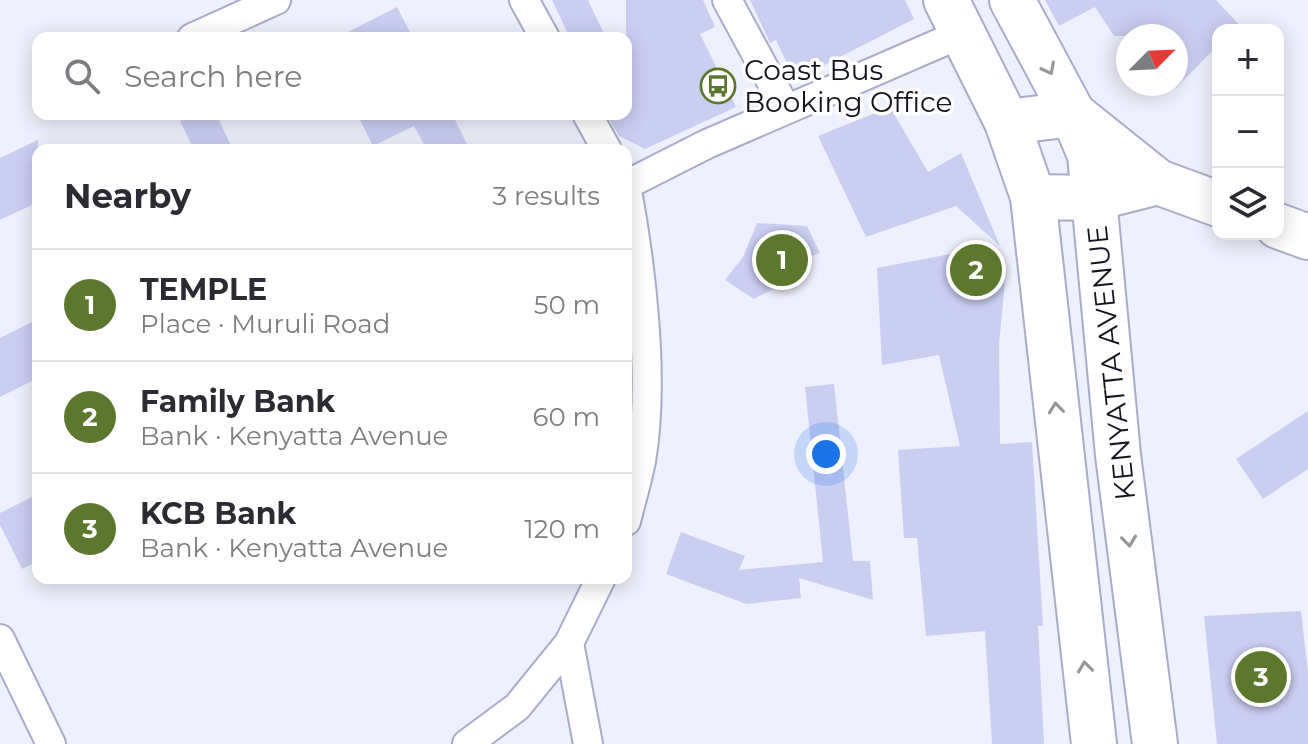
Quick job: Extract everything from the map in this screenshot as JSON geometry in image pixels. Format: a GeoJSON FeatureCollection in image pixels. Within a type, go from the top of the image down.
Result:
{"type":"FeatureCollection","features":[{"type":"Feature","properties":{"kind":"main road","name":"KENYATTA AVENUE"},"geometry":{"type":"LineString","coordinates":[[1012,0],[1073,114],[1090,155],[1118,455],[1155,744]]}},
{"type":"Feature","properties":{"kind":"main road"},"geometry":{"type":"LineString","coordinates":[[955,17],[1007,122],[1033,197],[1094,744]]}},
{"type":"Feature","properties":{"kind":"main road"},"geometry":{"type":"LineString","coordinates":[[1007,122],[1073,114],[1158,182],[1212,202]]}},
{"type":"Feature","properties":{"kind":"main road"},"geometry":{"type":"LineString","coordinates":[[1033,197],[1095,198],[1158,182]]}},
{"type":"Feature","properties":{"kind":"main road"},"geometry":{"type":"LineString","coordinates":[[1284,228],[1308,237]]}},
{"type":"Feature","properties":{"kind":"street"},"geometry":{"type":"LineString","coordinates":[[205,32],[276,0]]}},
{"type":"Feature","properties":{"kind":"street"},"geometry":{"type":"LineString","coordinates":[[524,0],[542,32]]}},
{"type":"Feature","properties":{"kind":"street"},"geometry":{"type":"LineString","coordinates":[[727,0],[786,109]]}},
{"type":"Feature","properties":{"kind":"street"},"geometry":{"type":"LineString","coordinates":[[632,182],[786,109],[955,17]]}},
{"type":"Feature","properties":{"kind":"street"},"geometry":{"type":"LineString","coordinates":[[590,120],[604,144]]}},
{"type":"Feature","properties":{"kind":"street"},"geometry":{"type":"LineString","coordinates":[[632,216],[641,263],[645,396],[641,459],[632,496]]}},
{"type":"Feature","properties":{"kind":"street"},"geometry":{"type":"LineString","coordinates":[[467,744],[517,707],[569,643],[598,584]]}},
{"type":"Feature","properties":{"kind":"street"},"geometry":{"type":"LineString","coordinates":[[0,639],[51,744]]}},
{"type":"Feature","properties":{"kind":"street"},"geometry":{"type":"LineString","coordinates":[[569,643],[588,744]]}},
{"type":"Feature","properties":{"kind":"building"},"geometry":{"type":"Polygon","coordinates":[[[552,0],[588,0],[603,32],[567,32],[552,0]]]}},
{"type":"Feature","properties":{"kind":"building"},"geometry":{"type":"Polygon","coordinates":[[[626,0],[703,0],[715,27],[700,34],[736,107],[645,149],[619,136],[610,120],[632,120],[632,32],[626,32],[626,0]]]}},
{"type":"Feature","properties":{"kind":"building"},"geometry":{"type":"Polygon","coordinates":[[[750,0],[905,0],[914,19],[795,80],[776,40],[770,43],[750,0]]]}},
{"type":"Feature","properties":{"kind":"building"},"geometry":{"type":"Polygon","coordinates":[[[1045,0],[1216,0],[1238,24],[1212,24],[1212,51],[1188,76],[1188,24],[1116,24],[1114,36],[1095,7],[1059,26],[1045,0]]]}},
{"type":"Feature","properties":{"kind":"building"},"geometry":{"type":"Polygon","coordinates":[[[397,7],[410,32],[348,32],[397,7]]]}},
{"type":"Feature","properties":{"kind":"building"},"geometry":{"type":"Polygon","coordinates":[[[890,107],[928,172],[961,153],[1000,246],[956,206],[866,237],[818,136],[890,107]]]}},
{"type":"Feature","properties":{"kind":"building"},"geometry":{"type":"Polygon","coordinates":[[[219,120],[230,144],[191,144],[180,121],[219,120]]]}},
{"type":"Feature","properties":{"kind":"building"},"geometry":{"type":"Polygon","coordinates":[[[360,120],[455,120],[467,144],[424,144],[414,126],[372,144],[360,120]]]}},
{"type":"Feature","properties":{"kind":"building"},"geometry":{"type":"Polygon","coordinates":[[[38,140],[38,144],[32,144],[32,205],[0,220],[0,158],[38,140]]]}},
{"type":"Feature","properties":{"kind":"building"},"geometry":{"type":"Polygon","coordinates":[[[757,223],[807,226],[820,253],[786,265],[790,280],[754,299],[725,280],[743,257],[757,223]]]}},
{"type":"Feature","properties":{"kind":"building"},"geometry":{"type":"Polygon","coordinates":[[[961,252],[1006,272],[999,344],[1000,444],[1032,442],[1043,626],[1038,626],[1044,744],[992,744],[985,631],[926,636],[917,538],[904,538],[898,450],[960,446],[939,355],[882,365],[877,268],[961,252]]]}},
{"type":"Feature","properties":{"kind":"building"},"geometry":{"type":"Polygon","coordinates":[[[32,322],[32,381],[0,397],[0,338],[32,322]]]}},
{"type":"Feature","properties":{"kind":"building"},"geometry":{"type":"Polygon","coordinates":[[[834,384],[853,561],[870,561],[873,600],[799,578],[801,598],[746,604],[666,574],[681,532],[745,556],[739,570],[823,562],[805,387],[834,384]]]}},
{"type":"Feature","properties":{"kind":"building"},"geometry":{"type":"Polygon","coordinates":[[[1308,411],[1308,469],[1263,499],[1236,459],[1308,411]]]}},
{"type":"Feature","properties":{"kind":"building"},"geometry":{"type":"Polygon","coordinates":[[[32,497],[32,564],[22,569],[0,525],[0,513],[32,497]]]}},
{"type":"Feature","properties":{"kind":"building"},"geometry":{"type":"Polygon","coordinates":[[[1301,611],[1308,673],[1308,744],[1217,744],[1204,616],[1301,611]]]}},
{"type":"Feature","properties":{"kind":"place","name":"Coast Bus Booking Office"},"geometry":{"type":"Point","coordinates":[718,86]}},
{"type":"Feature","properties":{"kind":"place","name":"TEMPLE"},"geometry":{"type":"Point","coordinates":[782,260]}},
{"type":"Feature","properties":{"kind":"place","name":"Family Bank"},"geometry":{"type":"Point","coordinates":[976,270]}},
{"type":"Feature","properties":{"kind":"place","name":"KCB Bank"},"geometry":{"type":"Point","coordinates":[1261,677]}}]}
